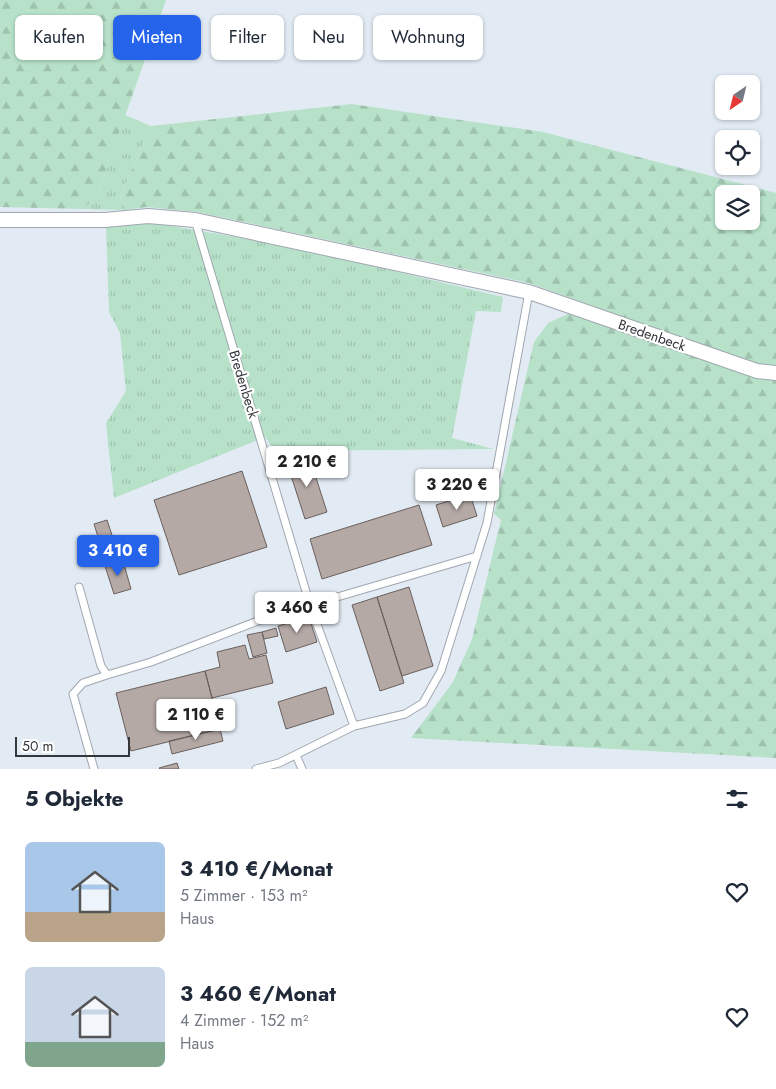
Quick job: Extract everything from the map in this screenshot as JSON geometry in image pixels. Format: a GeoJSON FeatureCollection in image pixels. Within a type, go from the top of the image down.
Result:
{"type":"FeatureCollection","features":[{"type":"Feature","properties":{"kind":"street","name":"Bredenbeck"},"geometry":{"type":"LineString","coordinates":[[0,220],[105,220],[148,216],[195,220],[529,292],[757,371],[776,373]]}},
{"type":"Feature","properties":{"kind":"lane","name":"Bredenbeck"},"geometry":{"type":"LineString","coordinates":[[195,220],[309,601],[354,726]]}},
{"type":"Feature","properties":{"kind":"lane"},"geometry":{"type":"LineString","coordinates":[[256,769],[280,763],[354,726],[405,714],[423,703],[441,671],[454,623],[487,523],[529,292]]}},
{"type":"Feature","properties":{"kind":"lane"},"geometry":{"type":"LineString","coordinates":[[94,769],[72,694],[83,683],[151,662],[309,601],[477,556]]}},
{"type":"Feature","properties":{"kind":"lane"},"geometry":{"type":"LineString","coordinates":[[79,587],[101,666],[107,675]]}},
{"type":"Feature","properties":{"kind":"lane"},"geometry":{"type":"LineString","coordinates":[[296,755],[302,769]]}},
{"type":"Feature","properties":{"kind":"green space"},"geometry":{"type":"Polygon","coordinates":[[[0,0],[166,0],[161,15],[113,15],[113,60],[145,60],[98,193],[84,209],[0,207],[0,0]]]}},
{"type":"Feature","properties":{"kind":"green space"},"geometry":{"type":"Polygon","coordinates":[[[352,104],[543,132],[745,185],[715,185],[715,230],[760,230],[760,189],[776,193],[776,366],[756,364],[529,283],[197,212],[147,207],[125,210],[120,197],[151,126],[352,104]]]}},
{"type":"Feature","properties":{"kind":"green space"},"geometry":{"type":"Polygon","coordinates":[[[125,115],[151,126],[120,197],[125,210],[84,209],[98,193],[125,115]]]}},
{"type":"Feature","properties":{"kind":"green space"},"geometry":{"type":"Polygon","coordinates":[[[148,222],[293,247],[503,297],[501,312],[476,311],[452,438],[494,449],[275,451],[265,437],[114,498],[106,423],[126,391],[120,333],[109,312],[106,226],[148,222]]]}},
{"type":"Feature","properties":{"kind":"green space"},"geometry":{"type":"Polygon","coordinates":[[[572,312],[756,377],[776,380],[776,758],[411,738],[453,682],[472,639],[501,520],[494,514],[534,342],[548,323],[572,312]]]}},
{"type":"Feature","properties":{"kind":"building"},"geometry":{"type":"Polygon","coordinates":[[[309,456],[327,512],[305,519],[287,463],[309,456]]]}},
{"type":"Feature","properties":{"kind":"building"},"geometry":{"type":"Polygon","coordinates":[[[242,471],[267,547],[179,575],[154,500],[242,471]]]}},
{"type":"Feature","properties":{"kind":"building"},"geometry":{"type":"Polygon","coordinates":[[[470,494],[477,516],[443,527],[436,505],[470,494]]]}},
{"type":"Feature","properties":{"kind":"building"},"geometry":{"type":"Polygon","coordinates":[[[419,505],[432,545],[322,579],[310,539],[419,505]]]}},
{"type":"Feature","properties":{"kind":"building"},"geometry":{"type":"Polygon","coordinates":[[[107,520],[113,538],[100,543],[94,524],[107,520]]]}},
{"type":"Feature","properties":{"kind":"building"},"geometry":{"type":"Polygon","coordinates":[[[123,561],[131,589],[114,594],[105,566],[123,561]]]}},
{"type":"Feature","properties":{"kind":"building"},"geometry":{"type":"Polygon","coordinates":[[[409,587],[433,666],[402,676],[377,597],[409,587]]]}},
{"type":"Feature","properties":{"kind":"building"},"geometry":{"type":"Polygon","coordinates":[[[377,597],[404,683],[380,691],[352,605],[377,597]]]}},
{"type":"Feature","properties":{"kind":"building"},"geometry":{"type":"Polygon","coordinates":[[[309,617],[317,642],[286,652],[278,626],[309,617]]]}},
{"type":"Feature","properties":{"kind":"building"},"geometry":{"type":"Polygon","coordinates":[[[276,628],[278,636],[264,639],[262,632],[276,628]]]}},
{"type":"Feature","properties":{"kind":"building"},"geometry":{"type":"Polygon","coordinates":[[[262,632],[267,653],[253,657],[247,635],[262,632]]]}},
{"type":"Feature","properties":{"kind":"building"},"geometry":{"type":"Polygon","coordinates":[[[245,645],[249,659],[266,655],[273,683],[212,698],[205,671],[220,667],[217,652],[245,645]]]}},
{"type":"Feature","properties":{"kind":"building"},"geometry":{"type":"Polygon","coordinates":[[[205,671],[220,729],[131,751],[116,693],[205,671]]]}},
{"type":"Feature","properties":{"kind":"building"},"geometry":{"type":"Polygon","coordinates":[[[326,687],[334,714],[286,729],[278,702],[326,687]]]}},
{"type":"Feature","properties":{"kind":"building"},"geometry":{"type":"Polygon","coordinates":[[[220,729],[223,741],[172,754],[169,741],[220,729]]]}},
{"type":"Feature","properties":{"kind":"building"},"geometry":{"type":"Polygon","coordinates":[[[177,763],[179,769],[159,768],[177,763]]]}}]}
